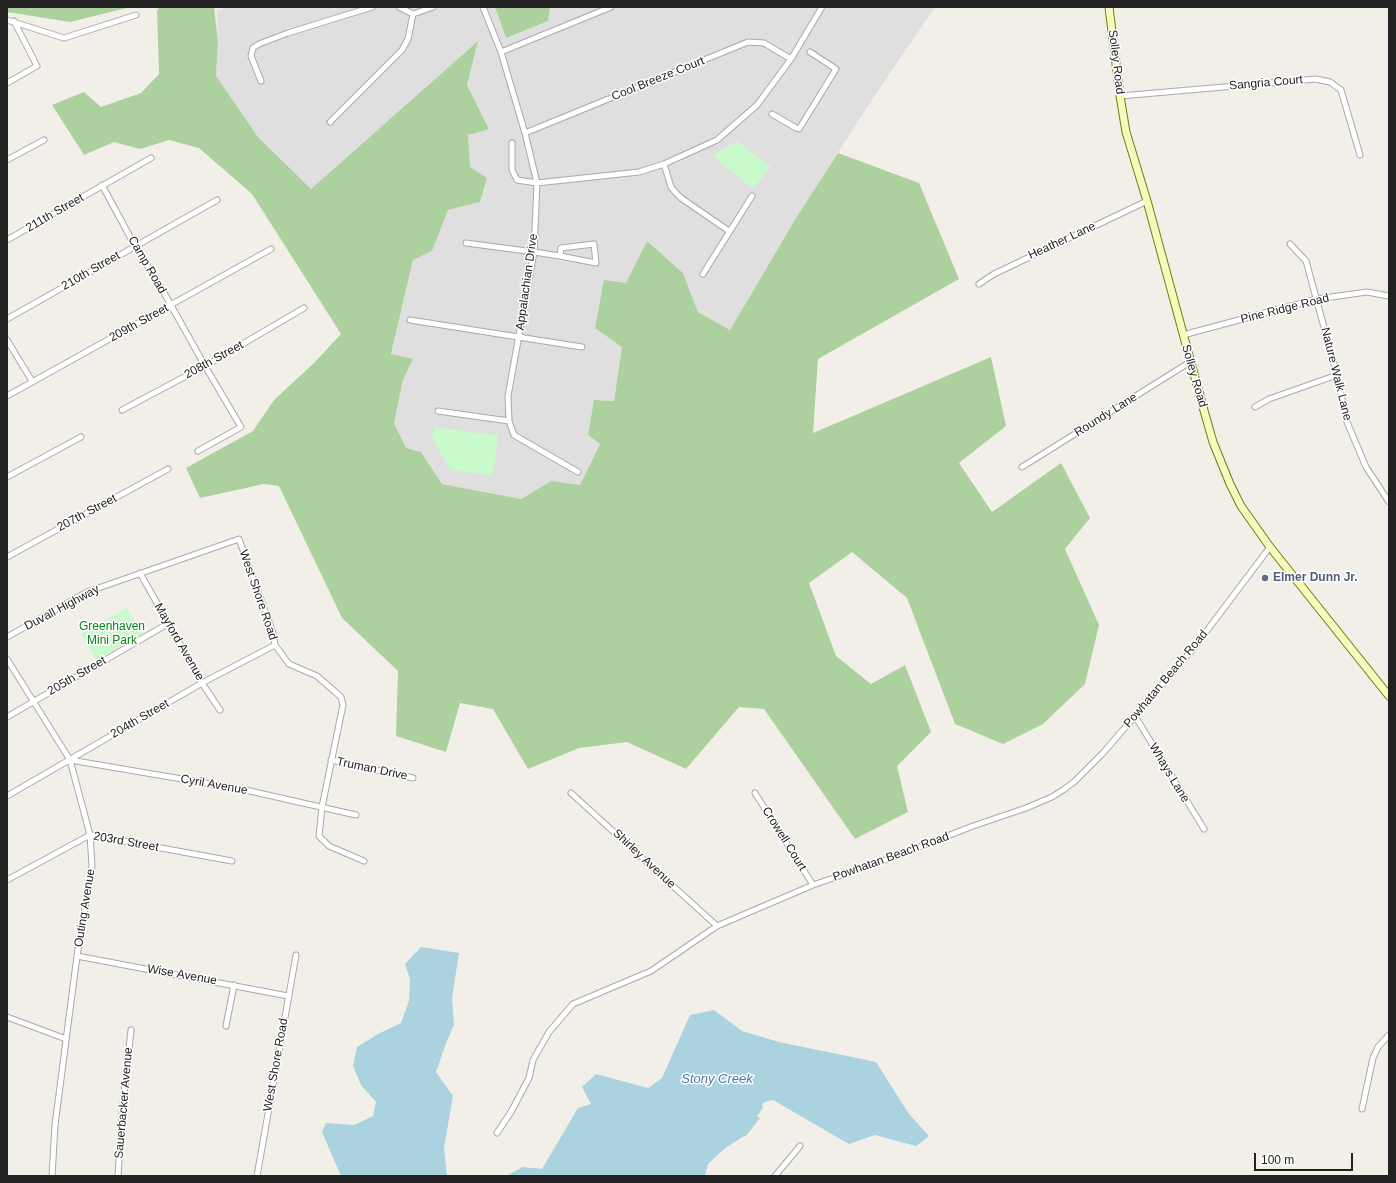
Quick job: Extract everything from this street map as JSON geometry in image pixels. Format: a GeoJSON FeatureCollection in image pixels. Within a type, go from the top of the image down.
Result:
{"type":"FeatureCollection","features":[{"type":"Feature","properties":{"kind":"main road","name":"Solley Road"},"geometry":{"type":"LineString","coordinates":[[1109,7],[1126,132],[1147,201],[1213,442],[1230,484],[1241,506],[1270,547],[1388,694]]}},
{"type":"Feature","properties":{"kind":"street"},"geometry":{"type":"LineString","coordinates":[[261,81],[251,56],[253,48],[259,44],[288,33],[372,7]]}},
{"type":"Feature","properties":{"kind":"street"},"geometry":{"type":"LineString","coordinates":[[399,7],[413,14],[433,7]]}},
{"type":"Feature","properties":{"kind":"street","name":"Appalachian Drive"},"geometry":{"type":"LineString","coordinates":[[483,7],[501,52],[525,133],[537,183],[534,252],[508,396],[509,420]]}},
{"type":"Feature","properties":{"kind":"street"},"geometry":{"type":"LineString","coordinates":[[501,52],[611,7]]}},
{"type":"Feature","properties":{"kind":"street"},"geometry":{"type":"LineString","coordinates":[[512,143],[512,170],[517,180],[537,183],[639,172],[664,164],[717,140],[757,105],[791,59],[822,7]]}},
{"type":"Feature","properties":{"kind":"street"},"geometry":{"type":"LineString","coordinates":[[330,122],[402,50],[408,39],[413,14]]}},
{"type":"Feature","properties":{"kind":"street"},"geometry":{"type":"LineString","coordinates":[[7,20],[64,38],[136,15]]}},
{"type":"Feature","properties":{"kind":"street"},"geometry":{"type":"LineString","coordinates":[[7,83],[37,66],[14,21]]}},
{"type":"Feature","properties":{"kind":"street","name":"Cool Breeze Court"},"geometry":{"type":"LineString","coordinates":[[525,133],[748,42],[764,43],[791,59]]}},
{"type":"Feature","properties":{"kind":"street"},"geometry":{"type":"LineString","coordinates":[[772,114],[799,129],[836,69],[810,52]]}},
{"type":"Feature","properties":{"kind":"street","name":"Sangria Court"},"geometry":{"type":"LineString","coordinates":[[1120,96],[1316,79],[1330,82],[1341,90],[1360,155]]}},
{"type":"Feature","properties":{"kind":"street"},"geometry":{"type":"LineString","coordinates":[[7,160],[44,140]]}},
{"type":"Feature","properties":{"kind":"street","name":"211th Street"},"geometry":{"type":"LineString","coordinates":[[7,240],[151,158]]}},
{"type":"Feature","properties":{"kind":"street"},"geometry":{"type":"LineString","coordinates":[[664,164],[671,187],[675,192],[681,198],[729,231]]}},
{"type":"Feature","properties":{"kind":"street","name":"Camp Road"},"geometry":{"type":"LineString","coordinates":[[102,186],[135,246],[159,284],[170,306],[241,427],[198,451]]}},
{"type":"Feature","properties":{"kind":"street"},"geometry":{"type":"LineString","coordinates":[[703,274],[752,196]]}},
{"type":"Feature","properties":{"kind":"street","name":"210th Street"},"geometry":{"type":"LineString","coordinates":[[7,319],[217,200]]}},
{"type":"Feature","properties":{"kind":"street","name":"Heather Lane"},"geometry":{"type":"LineString","coordinates":[[979,284],[994,274],[1147,201]]}},
{"type":"Feature","properties":{"kind":"street"},"geometry":{"type":"LineString","coordinates":[[466,243],[534,252],[596,263],[594,244],[561,248],[560,256]]}},
{"type":"Feature","properties":{"kind":"street","name":"Nature Walk Lane"},"geometry":{"type":"LineString","coordinates":[[1290,244],[1306,261],[1337,375],[1347,422],[1366,467],[1389,502]]}},
{"type":"Feature","properties":{"kind":"street","name":"209th Street"},"geometry":{"type":"LineString","coordinates":[[7,396],[271,249]]}},
{"type":"Feature","properties":{"kind":"street","name":"Pine Ridge Road"},"geometry":{"type":"LineString","coordinates":[[1183,336],[1317,299],[1367,292],[1389,296]]}},
{"type":"Feature","properties":{"kind":"street","name":"208th Street"},"geometry":{"type":"LineString","coordinates":[[122,410],[205,366],[304,308]]}},
{"type":"Feature","properties":{"kind":"street"},"geometry":{"type":"LineString","coordinates":[[410,320],[582,347]]}},
{"type":"Feature","properties":{"kind":"street"},"geometry":{"type":"LineString","coordinates":[[7,340],[32,381]]}},
{"type":"Feature","properties":{"kind":"street","name":"Roundy Lane"},"geometry":{"type":"LineString","coordinates":[[1022,467],[1190,362]]}},
{"type":"Feature","properties":{"kind":"street"},"geometry":{"type":"LineString","coordinates":[[1255,407],[1269,398],[1337,375]]}},
{"type":"Feature","properties":{"kind":"street"},"geometry":{"type":"LineString","coordinates":[[438,411],[509,420],[514,435],[578,472]]}},
{"type":"Feature","properties":{"kind":"street"},"geometry":{"type":"LineString","coordinates":[[7,477],[81,437]]}},
{"type":"Feature","properties":{"kind":"street","name":"207th Street"},"geometry":{"type":"LineString","coordinates":[[7,557],[168,469]]}},
{"type":"Feature","properties":{"kind":"street","name":"West Shore Road"},"geometry":{"type":"LineString","coordinates":[[140,573],[239,539],[273,633],[275,645],[289,664],[317,676],[341,697],[343,704],[322,807],[320,836],[329,846],[364,861]]}},
{"type":"Feature","properties":{"kind":"street","name":"Powhatan Beach Road"},"geometry":{"type":"LineString","coordinates":[[497,1133],[530,1078],[533,1060],[549,1032],[573,1004],[651,971],[717,926],[813,885],[1026,808],[1052,797],[1074,782],[1102,753],[1193,649],[1270,547]]}},
{"type":"Feature","properties":{"kind":"street","name":"Mayford Avenue"},"geometry":{"type":"LineString","coordinates":[[140,573],[202,683],[220,710]]}},
{"type":"Feature","properties":{"kind":"street","name":"Duvall Highway"},"geometry":{"type":"LineString","coordinates":[[7,637],[87,592],[140,573]]}},
{"type":"Feature","properties":{"kind":"street","name":"205th Street"},"geometry":{"type":"LineString","coordinates":[[7,717],[169,623]]}},
{"type":"Feature","properties":{"kind":"street","name":"204th Street"},"geometry":{"type":"LineString","coordinates":[[7,796],[202,683],[275,645]]}},
{"type":"Feature","properties":{"kind":"street","name":"Outing Avenue"},"geometry":{"type":"LineString","coordinates":[[7,659],[70,760],[90,835],[92,866],[77,956],[55,1125],[52,1176]]}},
{"type":"Feature","properties":{"kind":"street","name":"Whays Lane"},"geometry":{"type":"LineString","coordinates":[[1135,716],[1204,829]]}},
{"type":"Feature","properties":{"kind":"street","name":"Cyril Avenue"},"geometry":{"type":"LineString","coordinates":[[70,760],[242,789],[356,815]]}},
{"type":"Feature","properties":{"kind":"street","name":"Truman Drive"},"geometry":{"type":"LineString","coordinates":[[331,760],[413,778]]}},
{"type":"Feature","properties":{"kind":"street","name":"Shirley Avenue"},"geometry":{"type":"LineString","coordinates":[[571,792],[717,926]]}},
{"type":"Feature","properties":{"kind":"street","name":"Crowell Court"},"geometry":{"type":"LineString","coordinates":[[754,793],[813,885]]}},
{"type":"Feature","properties":{"kind":"street","name":"203rd Street"},"geometry":{"type":"LineString","coordinates":[[7,880],[90,835],[232,862]]}},
{"type":"Feature","properties":{"kind":"street","name":"West Shore Road"},"geometry":{"type":"LineString","coordinates":[[256,1176],[296,955]]}},
{"type":"Feature","properties":{"kind":"street","name":"Wise Avenue"},"geometry":{"type":"LineString","coordinates":[[77,956],[288,996]]}},
{"type":"Feature","properties":{"kind":"street"},"geometry":{"type":"LineString","coordinates":[[226,1026],[234,985]]}},
{"type":"Feature","properties":{"kind":"street"},"geometry":{"type":"LineString","coordinates":[[7,1017],[66,1040]]}},
{"type":"Feature","properties":{"kind":"street","name":"Sauerbacker Avenue"},"geometry":{"type":"LineString","coordinates":[[118,1176],[131,1030]]}},
{"type":"Feature","properties":{"kind":"street"},"geometry":{"type":"LineString","coordinates":[[1362,1109],[1373,1058],[1378,1047],[1389,1035]]}},
{"type":"Feature","properties":{"kind":"street"},"geometry":{"type":"LineString","coordinates":[[775,1176],[800,1146]]}},
{"type":"Feature","properties":{"kind":"shaded area"},"geometry":{"type":"Polygon","coordinates":[[[229,7],[495,7],[506,38],[548,21],[550,7],[935,7],[873,98],[796,218],[730,330],[698,312],[683,273],[647,241],[626,283],[622,347],[614,401],[594,400],[588,435],[600,444],[580,485],[551,481],[521,499],[442,484],[421,452],[406,448],[394,423],[403,380],[413,359],[391,355],[413,260],[432,251],[448,210],[480,202],[487,179],[470,167],[468,135],[489,128],[467,85],[477,42],[311,189],[258,137],[216,76],[218,41],[217,11],[229,7]]]}},
{"type":"Feature","properties":{"kind":"green space"},"geometry":{"type":"Polygon","coordinates":[[[7,7],[131,7],[70,22],[7,12],[7,7]]]}},
{"type":"Feature","properties":{"kind":"green space"},"geometry":{"type":"Polygon","coordinates":[[[159,7],[214,7],[218,41],[216,76],[258,137],[311,189],[478,41],[467,85],[489,129],[468,135],[470,167],[487,178],[480,202],[448,210],[432,251],[413,260],[391,354],[413,359],[403,380],[394,423],[406,448],[421,452],[442,484],[521,499],[551,481],[580,485],[600,444],[588,435],[594,400],[614,401],[622,347],[595,328],[604,280],[626,283],[647,241],[683,273],[698,312],[730,330],[796,218],[838,153],[919,183],[959,279],[818,359],[813,433],[991,357],[1006,426],[959,463],[992,512],[1061,463],[1090,518],[1065,549],[1099,625],[1085,684],[1043,724],[1003,744],[955,724],[907,598],[852,552],[809,583],[836,656],[871,684],[905,665],[931,732],[897,766],[908,812],[855,839],[764,709],[739,707],[686,769],[627,742],[579,748],[528,769],[493,709],[460,703],[446,752],[396,736],[398,671],[342,618],[279,486],[264,484],[200,498],[186,468],[253,431],[274,400],[314,363],[341,334],[252,194],[199,148],[169,140],[140,149],[114,142],[84,155],[52,105],[84,92],[101,107],[141,93],[159,74],[157,11],[159,7]]]}},
{"type":"Feature","properties":{"kind":"green space"},"geometry":{"type":"Polygon","coordinates":[[[495,7],[550,7],[548,21],[506,38],[495,7]]]}},
{"type":"Feature","properties":{"kind":"green space"},"geometry":{"type":"Polygon","coordinates":[[[737,141],[771,167],[753,189],[712,156],[737,141]]]}},
{"type":"Feature","properties":{"kind":"green space"},"geometry":{"type":"Polygon","coordinates":[[[435,427],[498,435],[493,475],[451,470],[432,439],[435,427]]]}},
{"type":"Feature","properties":{"kind":"green space","name":"Greenhaven Mini Park"},"geometry":{"type":"Polygon","coordinates":[[[127,608],[142,634],[96,660],[81,634],[127,608]]]}},
{"type":"Feature","properties":{"kind":"water"},"geometry":{"type":"Polygon","coordinates":[[[421,947],[459,953],[452,998],[454,1025],[436,1072],[453,1096],[444,1148],[447,1176],[341,1176],[322,1132],[326,1123],[354,1125],[373,1116],[376,1102],[361,1085],[353,1066],[357,1047],[378,1034],[401,1023],[409,1001],[410,979],[405,964],[421,947]]]}},
{"type":"Feature","properties":{"kind":"water","name":"Stony Creek"},"geometry":{"type":"Polygon","coordinates":[[[714,1010],[742,1031],[779,1042],[876,1062],[909,1114],[929,1136],[916,1146],[875,1135],[849,1144],[773,1100],[764,1102],[762,1105],[763,1108],[757,1116],[760,1118],[746,1136],[724,1149],[708,1164],[705,1176],[507,1176],[522,1167],[542,1169],[578,1108],[591,1104],[582,1087],[596,1074],[648,1088],[662,1078],[690,1015],[714,1010]]]}},
{"type":"Feature","properties":{"kind":"place","name":"Elmer Dunn Jr."},"geometry":{"type":"Point","coordinates":[1265,578]}}]}
